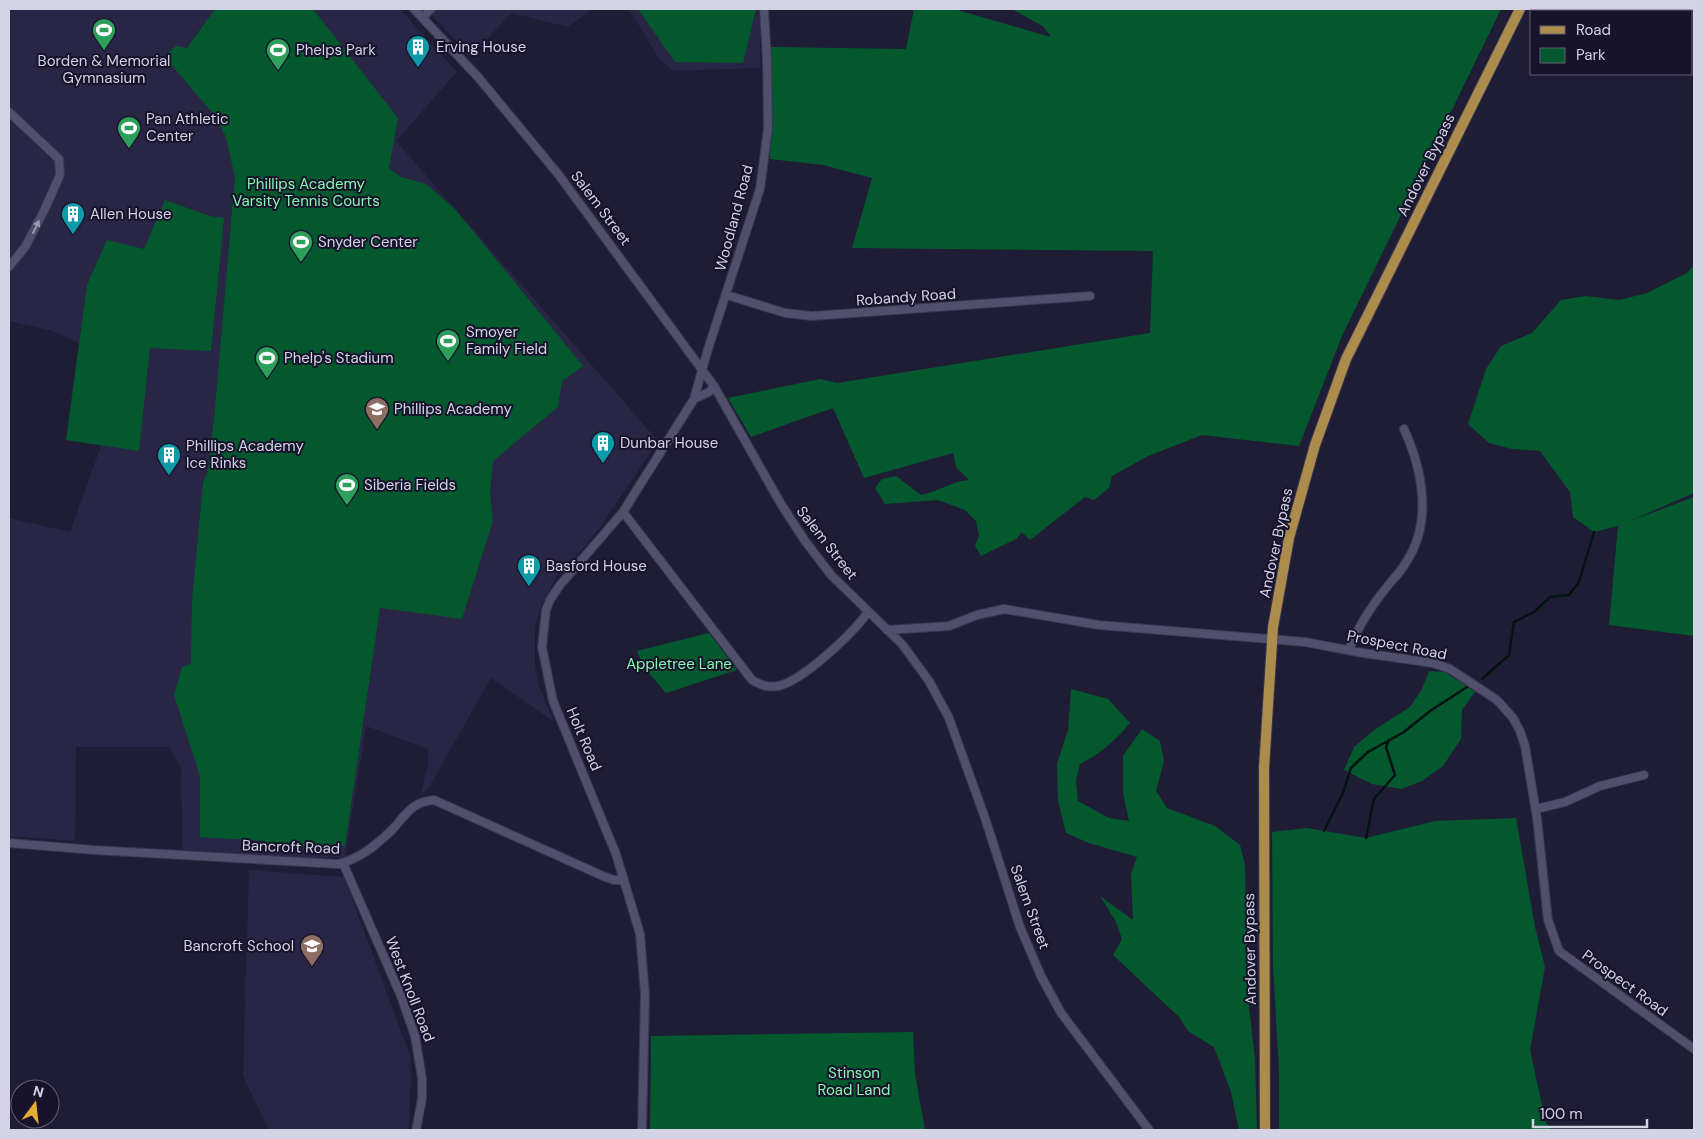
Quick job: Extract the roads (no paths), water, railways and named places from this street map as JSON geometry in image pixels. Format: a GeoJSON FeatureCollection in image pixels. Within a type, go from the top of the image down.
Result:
{"type":"FeatureCollection","features":[{"type":"Feature","properties":{"kind":"main road","name":"Andover Bypass"},"geometry":{"type":"LineString","coordinates":[[1265,1130],[1264,768],[1272,640],[1289,538],[1314,445],[1346,359],[1520,9]]}},
{"type":"Feature","properties":{"kind":"street","name":"Salem Street"},"geometry":{"type":"LineString","coordinates":[[414,9],[478,77],[535,145],[714,386],[781,504],[805,541],[831,575],[902,644],[929,681],[949,718],[985,818],[1020,927],[1049,992],[1079,1038],[1149,1130]]}},
{"type":"Feature","properties":{"kind":"street"},"geometry":{"type":"LineString","coordinates":[[422,18],[431,9]]}},
{"type":"Feature","properties":{"kind":"street","name":"Woodland Road"},"geometry":{"type":"LineString","coordinates":[[703,370],[760,189],[763,172],[768,128],[764,9]]}},
{"type":"Feature","properties":{"kind":"street"},"geometry":{"type":"LineString","coordinates":[[9,112],[59,159],[60,175],[26,247],[9,267]]}},
{"type":"Feature","properties":{"kind":"street","name":"Robandy Road"},"geometry":{"type":"LineString","coordinates":[[727,295],[785,313],[812,316],[1090,296]]}},
{"type":"Feature","properties":{"kind":"street","name":"Holt Road"},"geometry":{"type":"LineString","coordinates":[[642,1130],[644,972],[640,934],[624,880],[600,812],[553,701],[542,647],[546,610],[550,600],[560,585],[623,512],[694,399],[703,370]]}},
{"type":"Feature","properties":{"kind":"street","name":"Holt Road"},"geometry":{"type":"LineString","coordinates":[[694,399],[709,392],[714,386]]}},
{"type":"Feature","properties":{"kind":"street"},"geometry":{"type":"LineString","coordinates":[[1349,650],[1363,618],[1407,562],[1415,546],[1420,526],[1422,506],[1418,466],[1404,429]]}},
{"type":"Feature","properties":{"kind":"street"},"geometry":{"type":"LineString","coordinates":[[623,512],[752,680],[762,686],[778,686],[787,683],[824,658],[858,625],[868,612]]}},
{"type":"Feature","properties":{"kind":"street","name":"Prospect Road"},"geometry":{"type":"LineString","coordinates":[[887,630],[949,626],[978,615],[1004,609],[1099,625],[1305,642],[1443,665],[1497,700],[1513,718],[1520,731],[1525,746],[1536,809],[1548,920],[1559,951],[1694,1048]]}},
{"type":"Feature","properties":{"kind":"street"},"geometry":{"type":"LineString","coordinates":[[1536,809],[1565,802],[1600,786],[1644,775]]}},
{"type":"Feature","properties":{"kind":"street","name":"Bancroft Road"},"geometry":{"type":"LineString","coordinates":[[9,843],[220,858],[343,863],[365,852],[391,830],[414,806],[422,801],[434,800],[604,876],[624,880]]}},
{"type":"Feature","properties":{"kind":"street","name":"West Knoll Road"},"geometry":{"type":"LineString","coordinates":[[343,863],[400,996],[415,1036],[422,1078],[422,1098],[416,1130]]}},
{"type":"Feature","properties":{"kind":"waterway"},"geometry":{"type":"LineString","coordinates":[[1482,679],[1509,655],[1514,622],[1534,612],[1550,597],[1569,595],[1579,582],[1594,532]]}},
{"type":"Feature","properties":{"kind":"waterway"},"geometry":{"type":"LineString","coordinates":[[1324,831],[1343,793],[1351,768],[1368,752],[1404,732],[1430,711],[1467,687]]}},
{"type":"Feature","properties":{"kind":"waterway"},"geometry":{"type":"LineString","coordinates":[[1366,838],[1374,799],[1395,775],[1386,747],[1389,740]]}},
{"type":"Feature","properties":{"kind":"place","name":"Borden & Memorial Gymnasium"},"geometry":{"type":"Point","coordinates":[104,51]}},
{"type":"Feature","properties":{"kind":"place","name":"Erving House"},"geometry":{"type":"Point","coordinates":[418,68]}},
{"type":"Feature","properties":{"kind":"place","name":"Phelps Park"},"geometry":{"type":"Point","coordinates":[278,71]}},
{"type":"Feature","properties":{"kind":"place","name":"Pan Athletic Center"},"geometry":{"type":"Point","coordinates":[129,149]}},
{"type":"Feature","properties":{"kind":"place","name":"Allen House"},"geometry":{"type":"Point","coordinates":[73,235]}},
{"type":"Feature","properties":{"kind":"place","name":"Snyder Center"},"geometry":{"type":"Point","coordinates":[301,263]}},
{"type":"Feature","properties":{"kind":"place","name":"Smoyer Family Field"},"geometry":{"type":"Point","coordinates":[448,362]}},
{"type":"Feature","properties":{"kind":"place","name":"Phelp's Stadium"},"geometry":{"type":"Point","coordinates":[267,379]}},
{"type":"Feature","properties":{"kind":"place","name":"Phillips Academy"},"geometry":{"type":"Point","coordinates":[377,430]}},
{"type":"Feature","properties":{"kind":"place","name":"Dunbar House"},"geometry":{"type":"Point","coordinates":[603,464]}},
{"type":"Feature","properties":{"kind":"place","name":"Phillips Academy Ice Rinks"},"geometry":{"type":"Point","coordinates":[169,476]}},
{"type":"Feature","properties":{"kind":"place","name":"Siberia Fields"},"geometry":{"type":"Point","coordinates":[347,506]}},
{"type":"Feature","properties":{"kind":"place","name":"Basford House"},"geometry":{"type":"Point","coordinates":[529,587]}},
{"type":"Feature","properties":{"kind":"place","name":"Bancroft School"},"geometry":{"type":"Point","coordinates":[312,967]}},
{"type":"Feature","properties":{"kind":"park label","name":"Phillips Academy Varsity Tennis Courts"},"geometry":{"type":"Point","coordinates":[306,192]}},
{"type":"Feature","properties":{"kind":"park label","name":"Appletree Lane"},"geometry":{"type":"Point","coordinates":[679,664]}},
{"type":"Feature","properties":{"kind":"park label","name":"Stinson Road Land"},"geometry":{"type":"Point","coordinates":[854,1082]}}]}
